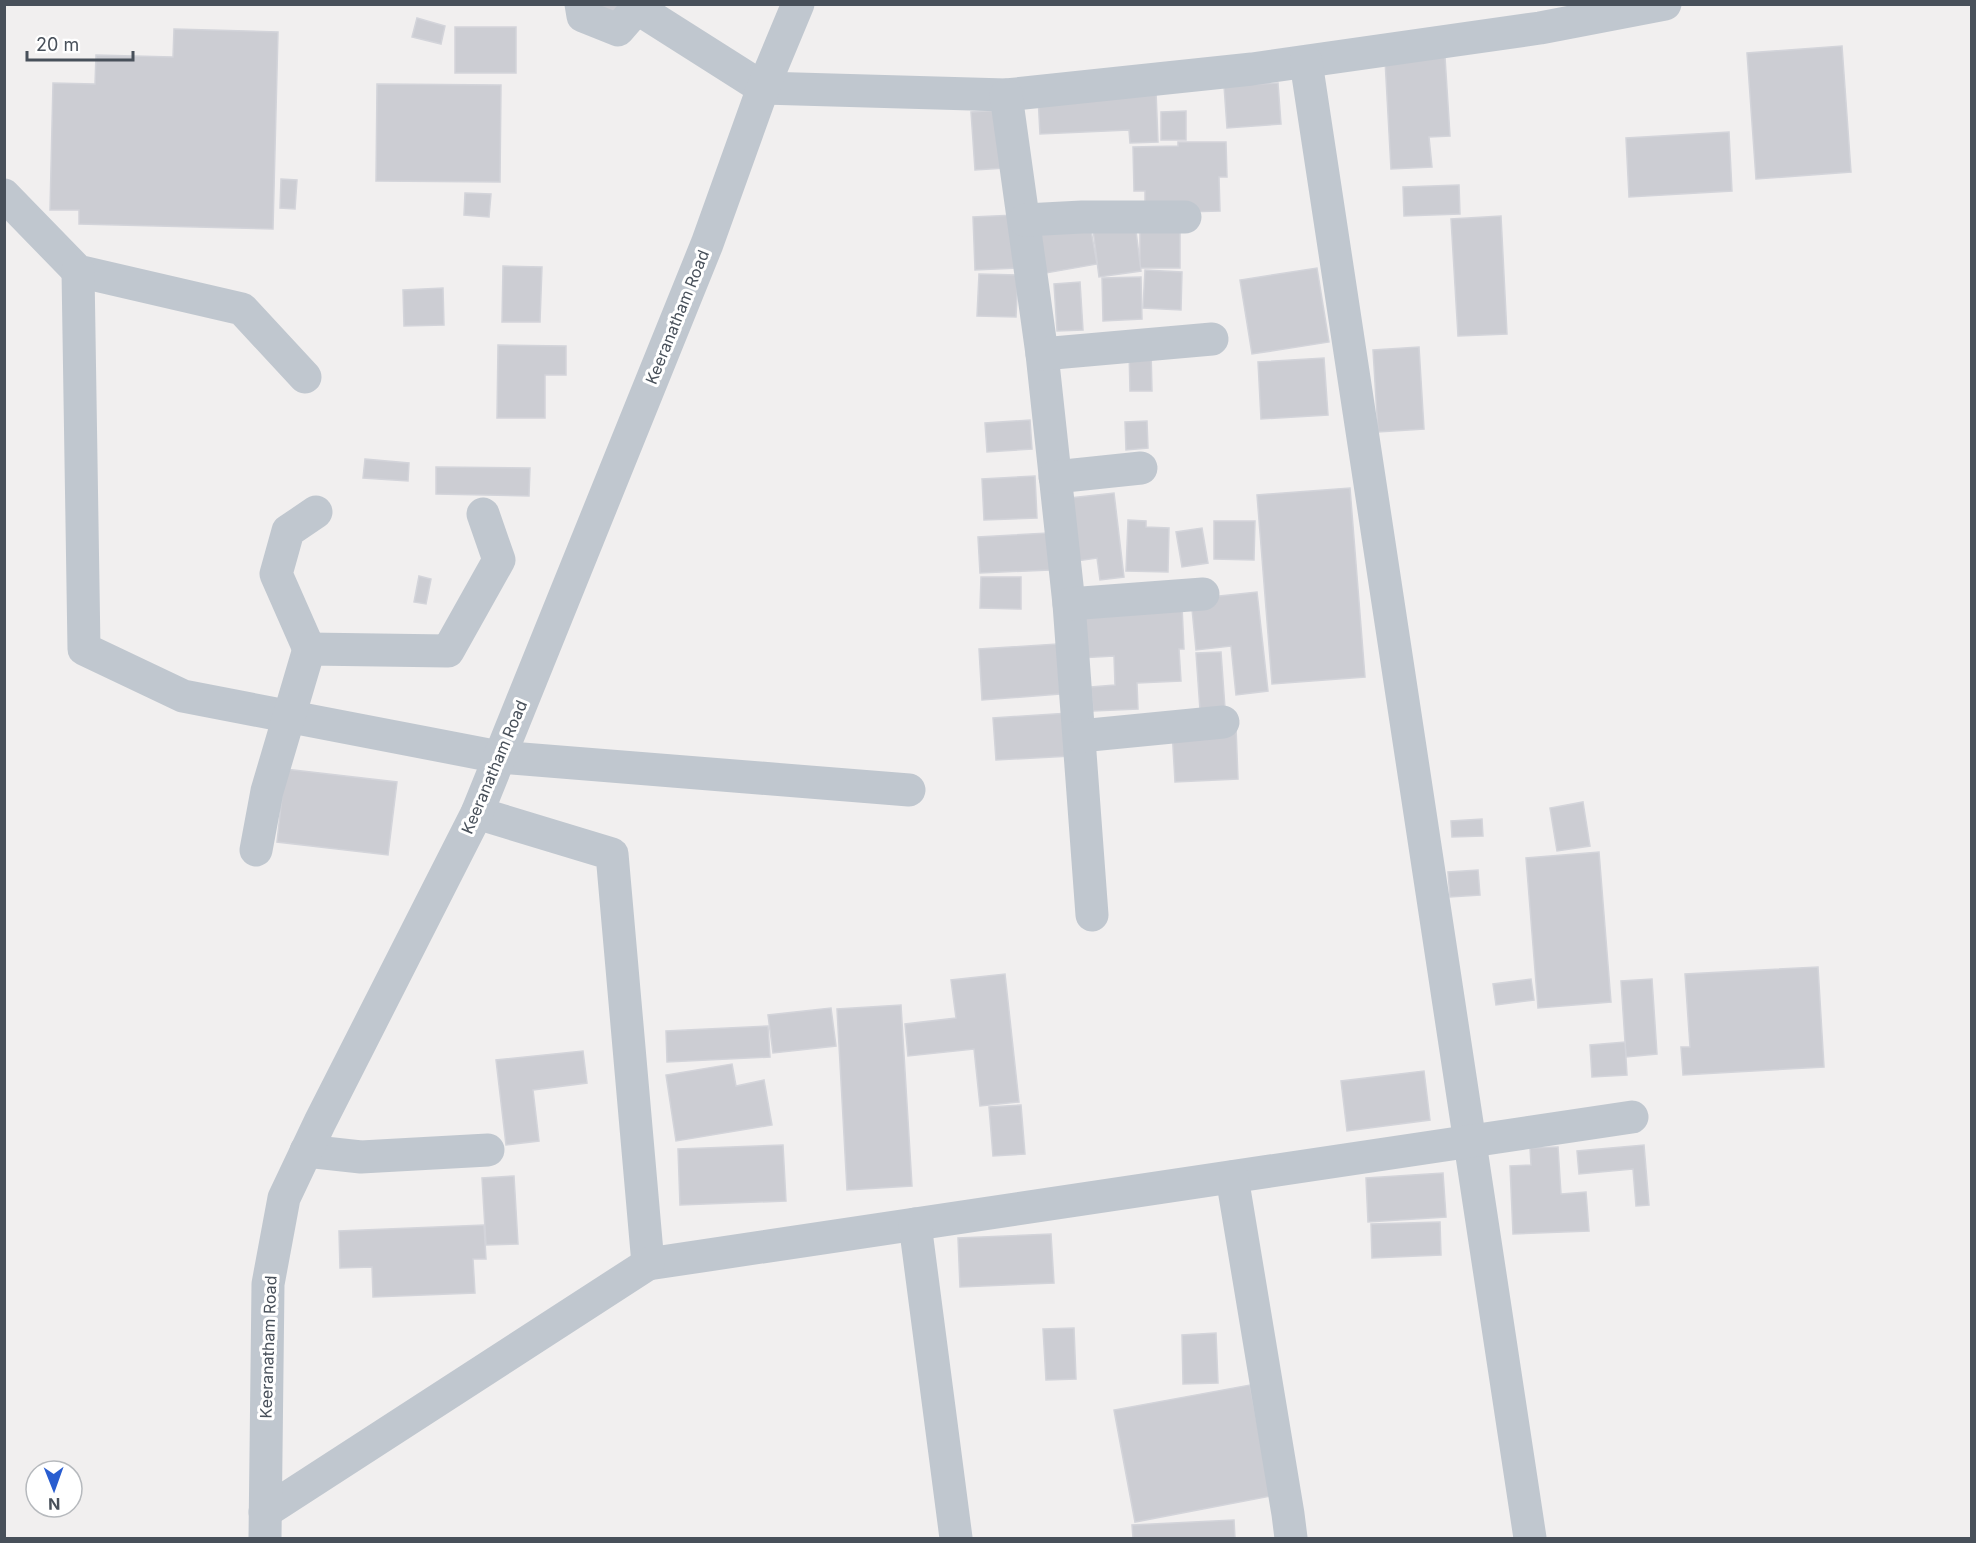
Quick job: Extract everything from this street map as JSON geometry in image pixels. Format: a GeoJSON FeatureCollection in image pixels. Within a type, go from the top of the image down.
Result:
{"type":"FeatureCollection","features":[{"type":"Feature","properties":{"kind":"street"},"geometry":{"type":"LineString","coordinates":[[581,4],[583,16],[618,30],[637,8],[763,88],[1006,95],[1306,62],[1540,28],[1665,4]]}},
{"type":"Feature","properties":{"kind":"street","name":"Keeranatham Road"},"geometry":{"type":"LineString","coordinates":[[265,1525],[268,1284],[284,1198],[306,1150],[477,813],[707,244],[763,88],[798,4]]}},
{"type":"Feature","properties":{"kind":"street"},"geometry":{"type":"LineString","coordinates":[[1306,62],[1530,1539]]}},
{"type":"Feature","properties":{"kind":"street"},"geometry":{"type":"LineString","coordinates":[[1006,95],[1025,220],[1056,477],[1080,736],[1092,915]]}},
{"type":"Feature","properties":{"kind":"street"},"geometry":{"type":"LineString","coordinates":[[4,195],[78,271],[242,309],[305,377]]}},
{"type":"Feature","properties":{"kind":"street"},"geometry":{"type":"LineString","coordinates":[[1025,220],[1082,217],[1185,217]]}},
{"type":"Feature","properties":{"kind":"street"},"geometry":{"type":"LineString","coordinates":[[78,271],[84,649],[183,696],[499,757],[909,790]]}},
{"type":"Feature","properties":{"kind":"street"},"geometry":{"type":"LineString","coordinates":[[1042,354],[1212,339]]}},
{"type":"Feature","properties":{"kind":"street"},"geometry":{"type":"LineString","coordinates":[[1056,477],[1141,468]]}},
{"type":"Feature","properties":{"kind":"street"},"geometry":{"type":"LineString","coordinates":[[256,849],[267,791],[309,649],[276,574],[288,531],[316,512]]}},
{"type":"Feature","properties":{"kind":"street"},"geometry":{"type":"LineString","coordinates":[[309,649],[448,651],[499,560],[483,514]]}},
{"type":"Feature","properties":{"kind":"street"},"geometry":{"type":"LineString","coordinates":[[1069,604],[1203,594]]}},
{"type":"Feature","properties":{"kind":"street"},"geometry":{"type":"LineString","coordinates":[[1080,736],[1223,722]]}},
{"type":"Feature","properties":{"kind":"street"},"geometry":{"type":"LineString","coordinates":[[477,813],[612,854],[648,1264]]}},
{"type":"Feature","properties":{"kind":"street"},"geometry":{"type":"LineString","coordinates":[[265,1525],[648,1264],[1632,1117]]}},
{"type":"Feature","properties":{"kind":"street"},"geometry":{"type":"LineString","coordinates":[[306,1150],[361,1157],[488,1150]]}},
{"type":"Feature","properties":{"kind":"street"},"geometry":{"type":"LineString","coordinates":[[1232,1177],[1291,1539]]}},
{"type":"Feature","properties":{"kind":"street"},"geometry":{"type":"LineString","coordinates":[[915,1224],[956,1539]]}},
{"type":"Feature","properties":{"kind":"building"},"geometry":{"type":"Polygon","coordinates":[[[594,4],[621,4],[617,16],[594,4]]]}},
{"type":"Feature","properties":{"kind":"building"},"geometry":{"type":"Polygon","coordinates":[[[417,18],[445,26],[441,44],[412,37],[417,18]]]}},
{"type":"Feature","properties":{"kind":"building"},"geometry":{"type":"Polygon","coordinates":[[[455,27],[516,27],[516,73],[455,73],[455,27]]]}},
{"type":"Feature","properties":{"kind":"building"},"geometry":{"type":"Polygon","coordinates":[[[174,29],[278,32],[273,229],[79,224],[79,210],[50,210],[53,83],[95,84],[96,55],[173,57],[174,29]]]}},
{"type":"Feature","properties":{"kind":"building"},"geometry":{"type":"Polygon","coordinates":[[[1842,46],[1851,172],[1756,179],[1747,53],[1842,46]]]}},
{"type":"Feature","properties":{"kind":"building"},"geometry":{"type":"Polygon","coordinates":[[[1445,57],[1450,136],[1429,137],[1432,167],[1391,169],[1385,60],[1445,57]]]}},
{"type":"Feature","properties":{"kind":"building"},"geometry":{"type":"Polygon","coordinates":[[[1278,83],[1281,124],[1227,128],[1224,86],[1278,83]]]}},
{"type":"Feature","properties":{"kind":"building"},"geometry":{"type":"Polygon","coordinates":[[[377,84],[501,85],[500,182],[376,181],[377,84]]]}},
{"type":"Feature","properties":{"kind":"building"},"geometry":{"type":"Polygon","coordinates":[[[1156,91],[1158,142],[1130,143],[1129,130],[1040,134],[1038,97],[1156,91]]]}},
{"type":"Feature","properties":{"kind":"building"},"geometry":{"type":"Polygon","coordinates":[[[1001,110],[1005,168],[975,170],[971,112],[1001,110]]]}},
{"type":"Feature","properties":{"kind":"building"},"geometry":{"type":"Polygon","coordinates":[[[1186,111],[1186,140],[1161,140],[1161,112],[1186,111]]]}},
{"type":"Feature","properties":{"kind":"building"},"geometry":{"type":"Polygon","coordinates":[[[1729,132],[1732,191],[1629,197],[1626,138],[1729,132]]]}},
{"type":"Feature","properties":{"kind":"building"},"geometry":{"type":"Polygon","coordinates":[[[1178,142],[1226,142],[1227,177],[1219,177],[1220,211],[1145,213],[1145,191],[1134,191],[1133,147],[1178,146],[1178,142]]]}},
{"type":"Feature","properties":{"kind":"building"},"geometry":{"type":"Polygon","coordinates":[[[281,179],[297,180],[295,209],[280,208],[281,179]]]}},
{"type":"Feature","properties":{"kind":"building"},"geometry":{"type":"Polygon","coordinates":[[[1459,185],[1460,214],[1404,216],[1403,187],[1459,185]]]}},
{"type":"Feature","properties":{"kind":"building"},"geometry":{"type":"Polygon","coordinates":[[[465,193],[491,194],[489,217],[464,215],[465,193]]]}},
{"type":"Feature","properties":{"kind":"building"},"geometry":{"type":"Polygon","coordinates":[[[1015,215],[1018,268],[975,270],[973,217],[1015,215]]]}},
{"type":"Feature","properties":{"kind":"building"},"geometry":{"type":"Polygon","coordinates":[[[1501,216],[1507,334],[1458,336],[1451,219],[1501,216]]]}},
{"type":"Feature","properties":{"kind":"building"},"geometry":{"type":"Polygon","coordinates":[[[1140,220],[1180,220],[1180,268],[1140,268],[1140,220]]]}},
{"type":"Feature","properties":{"kind":"building"},"geometry":{"type":"Polygon","coordinates":[[[1135,223],[1141,271],[1099,277],[1093,229],[1135,223]]]}},
{"type":"Feature","properties":{"kind":"building"},"geometry":{"type":"Polygon","coordinates":[[[1090,225],[1097,264],[1046,273],[1039,234],[1090,225]]]}},
{"type":"Feature","properties":{"kind":"building"},"geometry":{"type":"Polygon","coordinates":[[[503,266],[542,267],[540,322],[502,322],[503,266]]]}},
{"type":"Feature","properties":{"kind":"building"},"geometry":{"type":"Polygon","coordinates":[[[1317,268],[1329,342],[1252,354],[1240,280],[1317,268]]]}},
{"type":"Feature","properties":{"kind":"building"},"geometry":{"type":"Polygon","coordinates":[[[1145,270],[1182,272],[1181,310],[1143,308],[1145,270]]]}},
{"type":"Feature","properties":{"kind":"building"},"geometry":{"type":"Polygon","coordinates":[[[979,274],[1018,275],[1016,317],[977,316],[979,274]]]}},
{"type":"Feature","properties":{"kind":"building"},"geometry":{"type":"Polygon","coordinates":[[[1141,277],[1142,319],[1103,321],[1102,278],[1141,277]]]}},
{"type":"Feature","properties":{"kind":"building"},"geometry":{"type":"Polygon","coordinates":[[[1080,282],[1083,330],[1057,331],[1054,284],[1080,282]]]}},
{"type":"Feature","properties":{"kind":"building"},"geometry":{"type":"Polygon","coordinates":[[[443,288],[444,325],[404,326],[403,290],[443,288]]]}},
{"type":"Feature","properties":{"kind":"building"},"geometry":{"type":"Polygon","coordinates":[[[498,345],[566,346],[566,375],[545,375],[545,418],[497,418],[498,345]]]}},
{"type":"Feature","properties":{"kind":"building"},"geometry":{"type":"Polygon","coordinates":[[[1419,347],[1424,429],[1378,432],[1373,350],[1419,347]]]}},
{"type":"Feature","properties":{"kind":"building"},"geometry":{"type":"Polygon","coordinates":[[[1129,350],[1151,350],[1152,391],[1130,391],[1129,350]]]}},
{"type":"Feature","properties":{"kind":"building"},"geometry":{"type":"Polygon","coordinates":[[[1324,358],[1328,415],[1261,419],[1258,362],[1324,358]]]}},
{"type":"Feature","properties":{"kind":"building"},"geometry":{"type":"Polygon","coordinates":[[[1030,420],[1032,449],[987,452],[985,423],[1030,420]]]}},
{"type":"Feature","properties":{"kind":"building"},"geometry":{"type":"Polygon","coordinates":[[[1147,421],[1148,448],[1126,450],[1125,422],[1147,421]]]}},
{"type":"Feature","properties":{"kind":"building"},"geometry":{"type":"Polygon","coordinates":[[[365,459],[409,463],[408,481],[363,478],[365,459]]]}},
{"type":"Feature","properties":{"kind":"building"},"geometry":{"type":"Polygon","coordinates":[[[436,467],[530,468],[529,496],[436,494],[436,467]]]}},
{"type":"Feature","properties":{"kind":"building"},"geometry":{"type":"Polygon","coordinates":[[[1035,476],[1037,518],[984,520],[982,479],[1035,476]]]}},
{"type":"Feature","properties":{"kind":"building"},"geometry":{"type":"Polygon","coordinates":[[[1350,488],[1365,677],[1272,684],[1257,495],[1350,488]]]}},
{"type":"Feature","properties":{"kind":"building"},"geometry":{"type":"Polygon","coordinates":[[[1114,493],[1124,577],[1100,580],[1097,558],[1077,561],[1070,498],[1114,493]]]}},
{"type":"Feature","properties":{"kind":"building"},"geometry":{"type":"Polygon","coordinates":[[[1128,520],[1146,521],[1146,527],[1169,528],[1168,572],[1126,571],[1128,520]]]}},
{"type":"Feature","properties":{"kind":"building"},"geometry":{"type":"Polygon","coordinates":[[[1214,521],[1255,521],[1254,560],[1214,559],[1214,521]]]}},
{"type":"Feature","properties":{"kind":"building"},"geometry":{"type":"Polygon","coordinates":[[[1202,528],[1208,563],[1182,567],[1176,532],[1202,528]]]}},
{"type":"Feature","properties":{"kind":"building"},"geometry":{"type":"Polygon","coordinates":[[[1048,533],[1050,570],[980,573],[978,537],[1048,533]]]}},
{"type":"Feature","properties":{"kind":"building"},"geometry":{"type":"Polygon","coordinates":[[[419,576],[431,579],[426,604],[414,602],[419,576]]]}},
{"type":"Feature","properties":{"kind":"building"},"geometry":{"type":"Polygon","coordinates":[[[981,577],[1021,577],[1021,609],[980,608],[981,577]]]}},
{"type":"Feature","properties":{"kind":"building"},"geometry":{"type":"Polygon","coordinates":[[[1257,592],[1268,691],[1236,695],[1231,646],[1196,650],[1191,599],[1257,592]]]}},
{"type":"Feature","properties":{"kind":"building"},"geometry":{"type":"Polygon","coordinates":[[[1182,606],[1184,649],[1179,649],[1181,681],[1137,683],[1138,709],[1093,711],[1091,687],[1115,685],[1114,656],[1079,658],[1076,611],[1182,606]]]}},
{"type":"Feature","properties":{"kind":"building"},"geometry":{"type":"Polygon","coordinates":[[[1057,644],[1060,694],[982,700],[979,649],[1057,644]]]}},
{"type":"Feature","properties":{"kind":"building"},"geometry":{"type":"Polygon","coordinates":[[[1221,652],[1225,708],[1200,710],[1196,653],[1221,652]]]}},
{"type":"Feature","properties":{"kind":"building"},"geometry":{"type":"Polygon","coordinates":[[[1069,713],[1071,756],[996,760],[993,718],[1069,713]]]}},
{"type":"Feature","properties":{"kind":"building"},"geometry":{"type":"Polygon","coordinates":[[[1236,727],[1238,779],[1175,782],[1172,730],[1236,727]]]}},
{"type":"Feature","properties":{"kind":"building"},"geometry":{"type":"Polygon","coordinates":[[[285,769],[397,782],[388,855],[277,842],[285,769]]]}},
{"type":"Feature","properties":{"kind":"building"},"geometry":{"type":"Polygon","coordinates":[[[1583,802],[1590,846],[1557,851],[1550,808],[1583,802]]]}},
{"type":"Feature","properties":{"kind":"building"},"geometry":{"type":"Polygon","coordinates":[[[1482,819],[1483,836],[1452,837],[1451,821],[1482,819]]]}},
{"type":"Feature","properties":{"kind":"building"},"geometry":{"type":"Polygon","coordinates":[[[1599,852],[1611,1002],[1538,1008],[1526,858],[1599,852]]]}},
{"type":"Feature","properties":{"kind":"building"},"geometry":{"type":"Polygon","coordinates":[[[1478,870],[1480,895],[1450,897],[1448,872],[1478,870]]]}},
{"type":"Feature","properties":{"kind":"building"},"geometry":{"type":"Polygon","coordinates":[[[1818,967],[1824,1067],[1683,1075],[1681,1047],[1690,1047],[1685,974],[1818,967]]]}},
{"type":"Feature","properties":{"kind":"building"},"geometry":{"type":"Polygon","coordinates":[[[1005,974],[1019,1102],[980,1106],[974,1049],[908,1056],[905,1024],[956,1018],[951,980],[1005,974]]]}},
{"type":"Feature","properties":{"kind":"building"},"geometry":{"type":"Polygon","coordinates":[[[1531,979],[1534,1000],[1496,1005],[1493,984],[1531,979]]]}},
{"type":"Feature","properties":{"kind":"building"},"geometry":{"type":"Polygon","coordinates":[[[1652,979],[1657,1054],[1626,1057],[1621,981],[1652,979]]]}},
{"type":"Feature","properties":{"kind":"building"},"geometry":{"type":"Polygon","coordinates":[[[901,1005],[912,1186],[847,1190],[837,1009],[901,1005]]]}},
{"type":"Feature","properties":{"kind":"building"},"geometry":{"type":"Polygon","coordinates":[[[831,1008],[836,1046],[773,1053],[768,1015],[831,1008]]]}},
{"type":"Feature","properties":{"kind":"building"},"geometry":{"type":"Polygon","coordinates":[[[768,1026],[770,1057],[667,1062],[666,1031],[768,1026]]]}},
{"type":"Feature","properties":{"kind":"building"},"geometry":{"type":"Polygon","coordinates":[[[1625,1042],[1627,1075],[1592,1077],[1590,1045],[1625,1042]]]}},
{"type":"Feature","properties":{"kind":"building"},"geometry":{"type":"Polygon","coordinates":[[[583,1051],[587,1083],[533,1090],[539,1141],[506,1145],[496,1060],[583,1051]]]}},
{"type":"Feature","properties":{"kind":"building"},"geometry":{"type":"Polygon","coordinates":[[[732,1064],[736,1086],[764,1080],[772,1125],[676,1141],[666,1075],[732,1064]]]}},
{"type":"Feature","properties":{"kind":"building"},"geometry":{"type":"Polygon","coordinates":[[[1424,1071],[1430,1120],[1347,1131],[1341,1081],[1424,1071]]]}},
{"type":"Feature","properties":{"kind":"building"},"geometry":{"type":"Polygon","coordinates":[[[1021,1105],[1025,1154],[993,1156],[989,1107],[1021,1105]]]}},
{"type":"Feature","properties":{"kind":"building"},"geometry":{"type":"Polygon","coordinates":[[[783,1145],[786,1201],[680,1205],[678,1149],[783,1145]]]}},
{"type":"Feature","properties":{"kind":"building"},"geometry":{"type":"Polygon","coordinates":[[[1644,1145],[1649,1205],[1636,1206],[1633,1169],[1579,1174],[1577,1151],[1644,1145]]]}},
{"type":"Feature","properties":{"kind":"building"},"geometry":{"type":"Polygon","coordinates":[[[1558,1147],[1561,1194],[1586,1192],[1589,1231],[1513,1234],[1510,1166],[1531,1165],[1530,1148],[1558,1147]]]}},
{"type":"Feature","properties":{"kind":"building"},"geometry":{"type":"Polygon","coordinates":[[[1443,1173],[1446,1217],[1368,1222],[1366,1178],[1443,1173]]]}},
{"type":"Feature","properties":{"kind":"building"},"geometry":{"type":"Polygon","coordinates":[[[514,1176],[518,1244],[486,1245],[482,1178],[514,1176]]]}},
{"type":"Feature","properties":{"kind":"building"},"geometry":{"type":"Polygon","coordinates":[[[1440,1222],[1441,1255],[1372,1258],[1371,1224],[1440,1222]]]}},
{"type":"Feature","properties":{"kind":"building"},"geometry":{"type":"Polygon","coordinates":[[[484,1225],[486,1259],[473,1259],[475,1293],[373,1297],[372,1267],[340,1268],[339,1231],[484,1225]]]}},
{"type":"Feature","properties":{"kind":"building"},"geometry":{"type":"Polygon","coordinates":[[[1051,1234],[1054,1283],[960,1287],[958,1238],[1051,1234]]]}},
{"type":"Feature","properties":{"kind":"building"},"geometry":{"type":"Polygon","coordinates":[[[1074,1328],[1076,1379],[1046,1380],[1043,1329],[1074,1328]]]}},
{"type":"Feature","properties":{"kind":"building"},"geometry":{"type":"Polygon","coordinates":[[[1216,1333],[1218,1383],[1183,1384],[1182,1335],[1216,1333]]]}},
{"type":"Feature","properties":{"kind":"building"},"geometry":{"type":"Polygon","coordinates":[[[1250,1385],[1271,1496],[1135,1522],[1114,1410],[1250,1385]]]}},
{"type":"Feature","properties":{"kind":"building"},"geometry":{"type":"Polygon","coordinates":[[[1234,1520],[1235,1538],[1133,1538],[1132,1525],[1234,1520]]]}}]}
